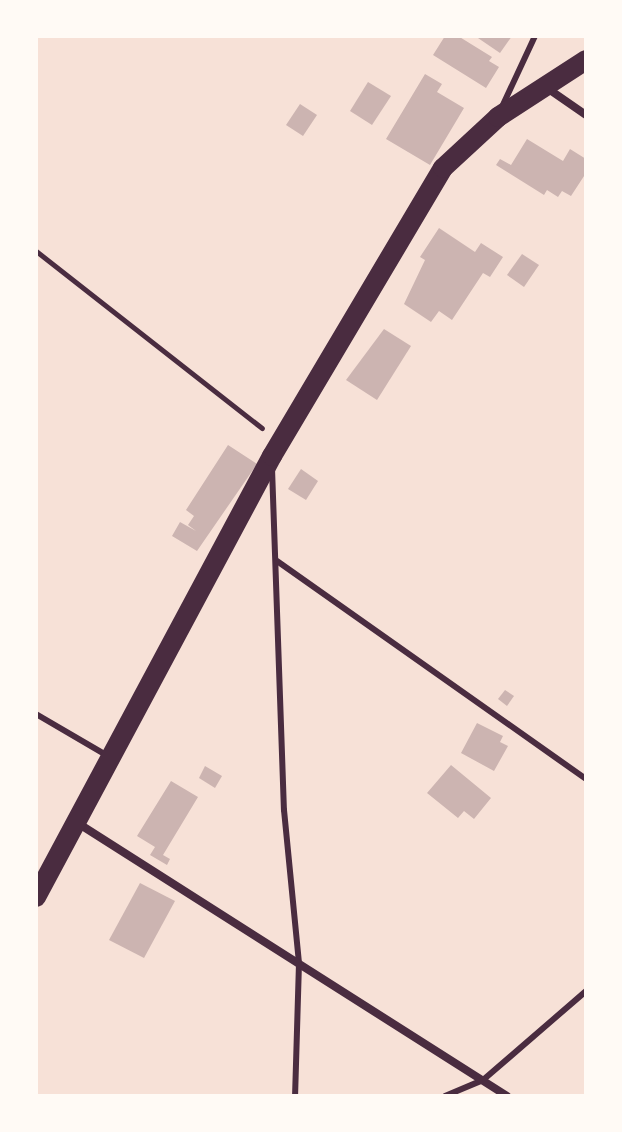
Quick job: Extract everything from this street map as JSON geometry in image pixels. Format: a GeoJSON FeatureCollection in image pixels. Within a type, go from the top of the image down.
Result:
{"type":"FeatureCollection","features":[{"type":"Feature","properties":{"kind":"main road"},"geometry":{"type":"LineString","coordinates":[[36,897],[108,756],[276,449],[443,168],[498,117],[586,60]]}},
{"type":"Feature","properties":{"kind":"street"},"geometry":{"type":"LineString","coordinates":[[544,86],[586,115]]}},
{"type":"Feature","properties":{"kind":"street"},"geometry":{"type":"LineString","coordinates":[[75,822],[507,1096]]}},
{"type":"Feature","properties":{"kind":"lane"},"geometry":{"type":"LineString","coordinates":[[498,117],[535,36]]}},
{"type":"Feature","properties":{"kind":"lane"},"geometry":{"type":"LineString","coordinates":[[276,449],[284,810],[299,963],[295,1096]]}},
{"type":"Feature","properties":{"kind":"lane"},"geometry":{"type":"LineString","coordinates":[[277,561],[586,779]]}},
{"type":"Feature","properties":{"kind":"lane"},"geometry":{"type":"LineString","coordinates":[[36,714],[108,756]]}},
{"type":"Feature","properties":{"kind":"lane"},"geometry":{"type":"LineString","coordinates":[[445,1096],[483,1080],[586,991]]}},
{"type":"Feature","properties":{"kind":"path"},"geometry":{"type":"LineString","coordinates":[[36,251],[276,449]]}},
{"type":"Feature","properties":{"kind":"building"},"geometry":{"type":"Polygon","coordinates":[[[445,36],[458,36],[492,57],[489,61],[499,67],[486,88],[433,55],[445,36]]]}},
{"type":"Feature","properties":{"kind":"building"},"geometry":{"type":"Polygon","coordinates":[[[475,36],[512,36],[500,53],[475,36]]]}},
{"type":"Feature","properties":{"kind":"building"},"geometry":{"type":"Polygon","coordinates":[[[425,74],[442,84],[437,92],[464,108],[430,165],[386,139],[425,74]]]}},
{"type":"Feature","properties":{"kind":"building"},"geometry":{"type":"Polygon","coordinates":[[[368,82],[391,96],[372,125],[350,111],[368,82]]]}},
{"type":"Feature","properties":{"kind":"building"},"geometry":{"type":"Polygon","coordinates":[[[300,104],[317,115],[303,136],[286,125],[300,104]]]}},
{"type":"Feature","properties":{"kind":"building"},"geometry":{"type":"Polygon","coordinates":[[[527,139],[563,161],[570,149],[586,159],[586,173],[571,196],[562,191],[558,197],[547,190],[544,195],[496,165],[500,159],[511,165],[527,139]]]}},
{"type":"Feature","properties":{"kind":"building"},"geometry":{"type":"Polygon","coordinates":[[[439,228],[475,252],[481,243],[503,257],[490,277],[483,273],[452,320],[439,311],[431,322],[404,304],[425,260],[420,257],[439,228]]]}},
{"type":"Feature","properties":{"kind":"building"},"geometry":{"type":"Polygon","coordinates":[[[522,254],[539,265],[524,287],[507,275],[522,254]]]}},
{"type":"Feature","properties":{"kind":"building"},"geometry":{"type":"Polygon","coordinates":[[[384,329],[411,346],[377,400],[346,380],[384,329]]]}},
{"type":"Feature","properties":{"kind":"building"},"geometry":{"type":"Polygon","coordinates":[[[228,445],[257,464],[197,551],[172,536],[180,522],[196,531],[188,525],[194,516],[186,510],[228,445]]]}},
{"type":"Feature","properties":{"kind":"building"},"geometry":{"type":"Polygon","coordinates":[[[301,469],[318,481],[306,500],[288,489],[301,469]]]}},
{"type":"Feature","properties":{"kind":"building"},"geometry":{"type":"Polygon","coordinates":[[[505,690],[514,696],[507,706],[498,699],[505,690]]]}},
{"type":"Feature","properties":{"kind":"building"},"geometry":{"type":"Polygon","coordinates":[[[477,723],[503,736],[500,742],[508,746],[494,771],[461,753],[477,723]]]}},
{"type":"Feature","properties":{"kind":"building"},"geometry":{"type":"Polygon","coordinates":[[[451,765],[491,798],[474,819],[464,811],[458,818],[427,793],[451,765]]]}},
{"type":"Feature","properties":{"kind":"building"},"geometry":{"type":"Polygon","coordinates":[[[205,766],[222,776],[215,788],[199,778],[205,766]]]}},
{"type":"Feature","properties":{"kind":"building"},"geometry":{"type":"Polygon","coordinates":[[[171,781],[198,797],[163,855],[170,859],[167,865],[150,855],[155,847],[137,836],[171,781]]]}},
{"type":"Feature","properties":{"kind":"building"},"geometry":{"type":"Polygon","coordinates":[[[140,883],[175,901],[144,958],[109,940],[140,883]]]}}]}
